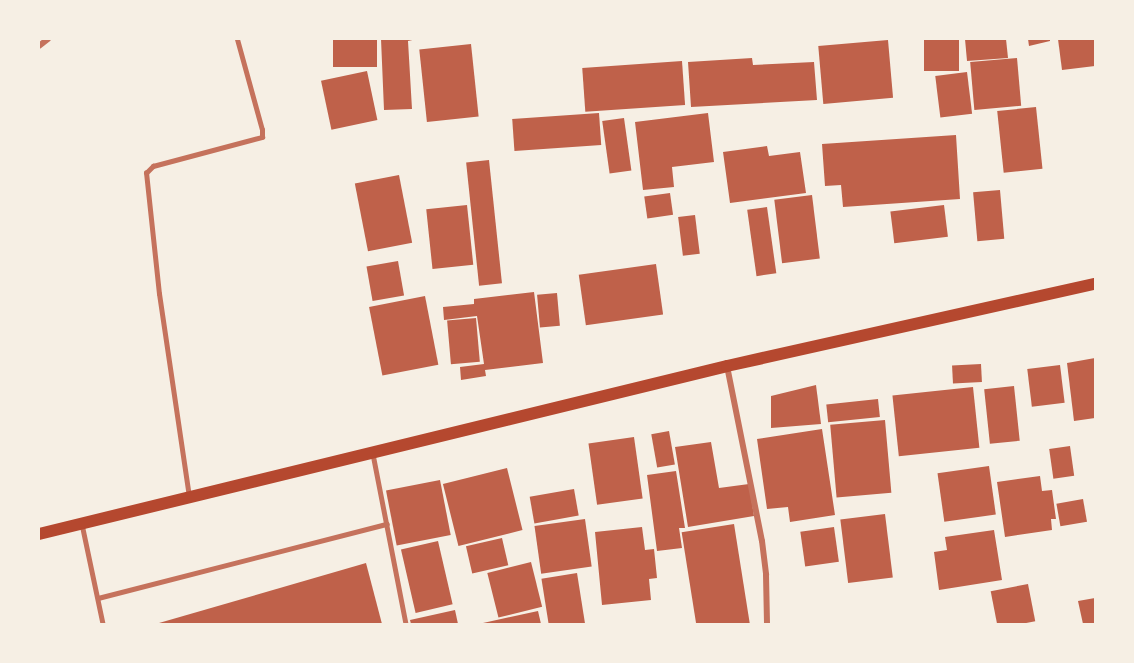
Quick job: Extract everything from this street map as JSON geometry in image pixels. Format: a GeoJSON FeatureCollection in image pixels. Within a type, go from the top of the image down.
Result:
{"type":"FeatureCollection","features":[{"type":"Feature","properties":{"kind":"main road"},"geometry":{"type":"LineString","coordinates":[[39,534],[727,366],[1095,284]]}},
{"type":"Feature","properties":{"kind":"street"},"geometry":{"type":"LineString","coordinates":[[39,46],[48,39]]}},
{"type":"Feature","properties":{"kind":"street"},"geometry":{"type":"LineString","coordinates":[[727,366],[762,541],[766,575],[767,624]]}},
{"type":"Feature","properties":{"kind":"lane"},"geometry":{"type":"LineString","coordinates":[[189,497],[159,294],[146,173],[153,166],[262,137],[237,39]]}},
{"type":"Feature","properties":{"kind":"lane"},"geometry":{"type":"LineString","coordinates":[[373,452],[406,624]]}},
{"type":"Feature","properties":{"kind":"lane"},"geometry":{"type":"LineString","coordinates":[[82,523],[103,624]]}},
{"type":"Feature","properties":{"kind":"lane"},"geometry":{"type":"LineString","coordinates":[[98,598],[387,524]]}},
{"type":"Feature","properties":{"kind":"building"},"geometry":{"type":"Polygon","coordinates":[[[333,39],[377,39],[377,67],[333,67],[333,39]]]}},
{"type":"Feature","properties":{"kind":"building"},"geometry":{"type":"Polygon","coordinates":[[[381,39],[417,39],[408,41],[412,109],[384,110],[381,39]]]}},
{"type":"Feature","properties":{"kind":"building"},"geometry":{"type":"Polygon","coordinates":[[[924,39],[959,39],[959,71],[924,71],[924,39]]]}},
{"type":"Feature","properties":{"kind":"building"},"geometry":{"type":"Polygon","coordinates":[[[965,39],[1006,39],[1008,58],[967,61],[965,39]]]}},
{"type":"Feature","properties":{"kind":"building"},"geometry":{"type":"Polygon","coordinates":[[[1028,39],[1050,39],[1050,41],[1029,46],[1028,39]]]}},
{"type":"Feature","properties":{"kind":"building"},"geometry":{"type":"Polygon","coordinates":[[[1058,39],[1095,39],[1095,66],[1062,70],[1058,39]]]}},
{"type":"Feature","properties":{"kind":"building"},"geometry":{"type":"Polygon","coordinates":[[[888,40],[893,98],[823,104],[818,46],[888,40]]]}},
{"type":"Feature","properties":{"kind":"building"},"geometry":{"type":"Polygon","coordinates":[[[471,44],[479,117],[427,122],[419,49],[471,44]]]}},
{"type":"Feature","properties":{"kind":"building"},"geometry":{"type":"Polygon","coordinates":[[[752,58],[753,65],[814,62],[817,100],[691,107],[688,62],[752,58]]]}},
{"type":"Feature","properties":{"kind":"building"},"geometry":{"type":"Polygon","coordinates":[[[1017,58],[1021,106],[974,110],[970,62],[1017,58]]]}},
{"type":"Feature","properties":{"kind":"building"},"geometry":{"type":"Polygon","coordinates":[[[682,61],[685,105],[585,112],[582,68],[682,61]]]}},
{"type":"Feature","properties":{"kind":"building"},"geometry":{"type":"Polygon","coordinates":[[[367,71],[377,120],[331,130],[321,81],[367,71]]]}},
{"type":"Feature","properties":{"kind":"building"},"geometry":{"type":"Polygon","coordinates":[[[967,72],[972,114],[940,118],[935,76],[967,72]]]}},
{"type":"Feature","properties":{"kind":"building"},"geometry":{"type":"Polygon","coordinates":[[[1036,107],[1042,169],[1004,173],[997,111],[1036,107]]]}},
{"type":"Feature","properties":{"kind":"building"},"geometry":{"type":"Polygon","coordinates":[[[599,113],[601,145],[514,151],[512,119],[599,113]]]}},
{"type":"Feature","properties":{"kind":"building"},"geometry":{"type":"Polygon","coordinates":[[[708,113],[714,162],[672,167],[674,187],[643,190],[635,122],[708,113]]]}},
{"type":"Feature","properties":{"kind":"building"},"geometry":{"type":"Polygon","coordinates":[[[624,118],[631,170],[610,174],[602,121],[624,118]]]}},
{"type":"Feature","properties":{"kind":"building"},"geometry":{"type":"Polygon","coordinates":[[[956,135],[960,199],[843,207],[841,185],[825,186],[822,144],[956,135]]]}},
{"type":"Feature","properties":{"kind":"building"},"geometry":{"type":"Polygon","coordinates":[[[767,146],[769,156],[800,152],[806,193],[730,203],[723,152],[767,146]]]}},
{"type":"Feature","properties":{"kind":"building"},"geometry":{"type":"Polygon","coordinates":[[[489,160],[502,283],[479,286],[466,162],[489,160]]]}},
{"type":"Feature","properties":{"kind":"building"},"geometry":{"type":"Polygon","coordinates":[[[399,175],[412,243],[368,251],[355,184],[399,175]]]}},
{"type":"Feature","properties":{"kind":"building"},"geometry":{"type":"Polygon","coordinates":[[[1000,190],[1004,239],[977,241],[973,192],[1000,190]]]}},
{"type":"Feature","properties":{"kind":"building"},"geometry":{"type":"Polygon","coordinates":[[[670,193],[673,215],[647,218],[644,197],[670,193]]]}},
{"type":"Feature","properties":{"kind":"building"},"geometry":{"type":"Polygon","coordinates":[[[812,195],[820,259],[782,263],[774,200],[812,195]]]}},
{"type":"Feature","properties":{"kind":"building"},"geometry":{"type":"Polygon","coordinates":[[[467,205],[473,265],[432,269],[426,209],[467,205]]]}},
{"type":"Feature","properties":{"kind":"building"},"geometry":{"type":"Polygon","coordinates":[[[944,205],[948,237],[894,243],[890,212],[944,205]]]}},
{"type":"Feature","properties":{"kind":"building"},"geometry":{"type":"Polygon","coordinates":[[[767,207],[776,273],[757,276],[747,210],[767,207]]]}},
{"type":"Feature","properties":{"kind":"building"},"geometry":{"type":"Polygon","coordinates":[[[695,215],[700,254],[683,256],[678,217],[695,215]]]}},
{"type":"Feature","properties":{"kind":"building"},"geometry":{"type":"Polygon","coordinates":[[[398,261],[404,295],[373,301],[366,267],[398,261]]]}},
{"type":"Feature","properties":{"kind":"building"},"geometry":{"type":"Polygon","coordinates":[[[656,264],[663,315],[586,325],[579,275],[656,264]]]}},
{"type":"Feature","properties":{"kind":"building"},"geometry":{"type":"Polygon","coordinates":[[[534,292],[543,363],[485,370],[486,376],[461,380],[460,367],[484,364],[477,316],[444,320],[443,307],[474,304],[474,299],[534,292]]]}},
{"type":"Feature","properties":{"kind":"building"},"geometry":{"type":"Polygon","coordinates":[[[557,293],[560,326],[540,328],[537,295],[557,293]]]}},
{"type":"Feature","properties":{"kind":"building"},"geometry":{"type":"Polygon","coordinates":[[[425,296],[438,365],[382,376],[369,307],[425,296]]]}},
{"type":"Feature","properties":{"kind":"building"},"geometry":{"type":"Polygon","coordinates":[[[476,318],[480,362],[451,364],[447,321],[476,318]]]}},
{"type":"Feature","properties":{"kind":"building"},"geometry":{"type":"Polygon","coordinates":[[[1095,358],[1095,418],[1074,421],[1067,363],[1095,358]]]}},
{"type":"Feature","properties":{"kind":"building"},"geometry":{"type":"Polygon","coordinates":[[[981,364],[982,382],[953,383],[952,366],[981,364]]]}},
{"type":"Feature","properties":{"kind":"building"},"geometry":{"type":"Polygon","coordinates":[[[1060,365],[1065,403],[1032,407],[1027,369],[1060,365]]]}},
{"type":"Feature","properties":{"kind":"building"},"geometry":{"type":"Polygon","coordinates":[[[816,385],[821,424],[771,428],[771,396],[816,385]]]}},
{"type":"Feature","properties":{"kind":"building"},"geometry":{"type":"Polygon","coordinates":[[[1014,386],[1020,441],[990,444],[984,389],[1014,386]]]}},
{"type":"Feature","properties":{"kind":"building"},"geometry":{"type":"Polygon","coordinates":[[[973,387],[979,448],[899,456],[892,395],[973,387]]]}},
{"type":"Feature","properties":{"kind":"building"},"geometry":{"type":"Polygon","coordinates":[[[878,399],[880,417],[828,422],[826,404],[878,399]]]}},
{"type":"Feature","properties":{"kind":"building"},"geometry":{"type":"Polygon","coordinates":[[[885,420],[891,493],[837,498],[830,425],[885,420]]]}},
{"type":"Feature","properties":{"kind":"building"},"geometry":{"type":"Polygon","coordinates":[[[822,429],[835,515],[790,522],[788,507],[767,509],[757,439],[822,429]]]}},
{"type":"Feature","properties":{"kind":"building"},"geometry":{"type":"Polygon","coordinates":[[[669,431],[675,464],[657,468],[651,434],[669,431]]]}},
{"type":"Feature","properties":{"kind":"building"},"geometry":{"type":"Polygon","coordinates":[[[634,437],[643,498],[597,505],[588,443],[634,437]]]}},
{"type":"Feature","properties":{"kind":"building"},"geometry":{"type":"Polygon","coordinates":[[[711,442],[719,488],[749,484],[754,516],[688,527],[675,447],[711,442]]]}},
{"type":"Feature","properties":{"kind":"building"},"geometry":{"type":"Polygon","coordinates":[[[1070,446],[1074,476],[1053,479],[1049,449],[1070,446]]]}},
{"type":"Feature","properties":{"kind":"building"},"geometry":{"type":"Polygon","coordinates":[[[989,466],[996,515],[944,522],[938,473],[989,466]]]}},
{"type":"Feature","properties":{"kind":"building"},"geometry":{"type":"Polygon","coordinates":[[[507,468],[522,530],[458,546],[443,484],[507,468]]]}},
{"type":"Feature","properties":{"kind":"building"},"geometry":{"type":"Polygon","coordinates":[[[676,471],[685,528],[679,528],[682,548],[657,551],[647,475],[676,471]]]}},
{"type":"Feature","properties":{"kind":"building"},"geometry":{"type":"Polygon","coordinates":[[[1040,476],[1042,491],[1052,490],[1056,519],[1051,519],[1052,530],[1005,537],[997,482],[1040,476]]]}},
{"type":"Feature","properties":{"kind":"building"},"geometry":{"type":"Polygon","coordinates":[[[440,480],[451,535],[397,545],[386,490],[440,480]]]}},
{"type":"Feature","properties":{"kind":"building"},"geometry":{"type":"Polygon","coordinates":[[[574,489],[579,516],[534,523],[530,497],[574,489]]]}},
{"type":"Feature","properties":{"kind":"building"},"geometry":{"type":"Polygon","coordinates":[[[1083,499],[1087,522],[1060,526],[1056,504],[1083,499]]]}},
{"type":"Feature","properties":{"kind":"building"},"geometry":{"type":"Polygon","coordinates":[[[885,514],[893,578],[848,583],[840,519],[885,514]]]}},
{"type":"Feature","properties":{"kind":"building"},"geometry":{"type":"Polygon","coordinates":[[[585,519],[592,567],[541,574],[534,526],[585,519]]]}},
{"type":"Feature","properties":{"kind":"building"},"geometry":{"type":"Polygon","coordinates":[[[734,524],[750,624],[696,624],[682,532],[734,524]]]}},
{"type":"Feature","properties":{"kind":"building"},"geometry":{"type":"Polygon","coordinates":[[[642,527],[645,550],[654,549],[657,578],[649,579],[651,600],[602,605],[595,532],[642,527]]]}},
{"type":"Feature","properties":{"kind":"building"},"geometry":{"type":"Polygon","coordinates":[[[834,527],[839,562],[805,566],[800,532],[834,527]]]}},
{"type":"Feature","properties":{"kind":"building"},"geometry":{"type":"Polygon","coordinates":[[[994,530],[1002,580],[939,590],[934,552],[947,550],[945,537],[994,530]]]}},
{"type":"Feature","properties":{"kind":"building"},"geometry":{"type":"Polygon","coordinates":[[[502,538],[508,565],[472,574],[466,546],[502,538]]]}},
{"type":"Feature","properties":{"kind":"building"},"geometry":{"type":"Polygon","coordinates":[[[438,541],[453,604],[416,613],[401,550],[438,541]]]}},
{"type":"Feature","properties":{"kind":"building"},"geometry":{"type":"Polygon","coordinates":[[[531,562],[542,607],[498,618],[487,573],[531,562]]]}},
{"type":"Feature","properties":{"kind":"building"},"geometry":{"type":"Polygon","coordinates":[[[366,563],[382,624],[159,624],[159,623],[366,563]]]}},
{"type":"Feature","properties":{"kind":"building"},"geometry":{"type":"Polygon","coordinates":[[[577,573],[585,624],[549,624],[541,579],[577,573]]]}},
{"type":"Feature","properties":{"kind":"building"},"geometry":{"type":"Polygon","coordinates":[[[1028,584],[1035,621],[997,624],[991,591],[1028,584]]]}},
{"type":"Feature","properties":{"kind":"building"},"geometry":{"type":"Polygon","coordinates":[[[1095,598],[1095,624],[1083,624],[1078,601],[1095,598]]]}},
{"type":"Feature","properties":{"kind":"building"},"geometry":{"type":"Polygon","coordinates":[[[455,610],[458,624],[411,624],[410,620],[455,610]]]}},
{"type":"Feature","properties":{"kind":"building"},"geometry":{"type":"Polygon","coordinates":[[[538,611],[541,624],[483,624],[483,623],[538,611]]]}}]}
